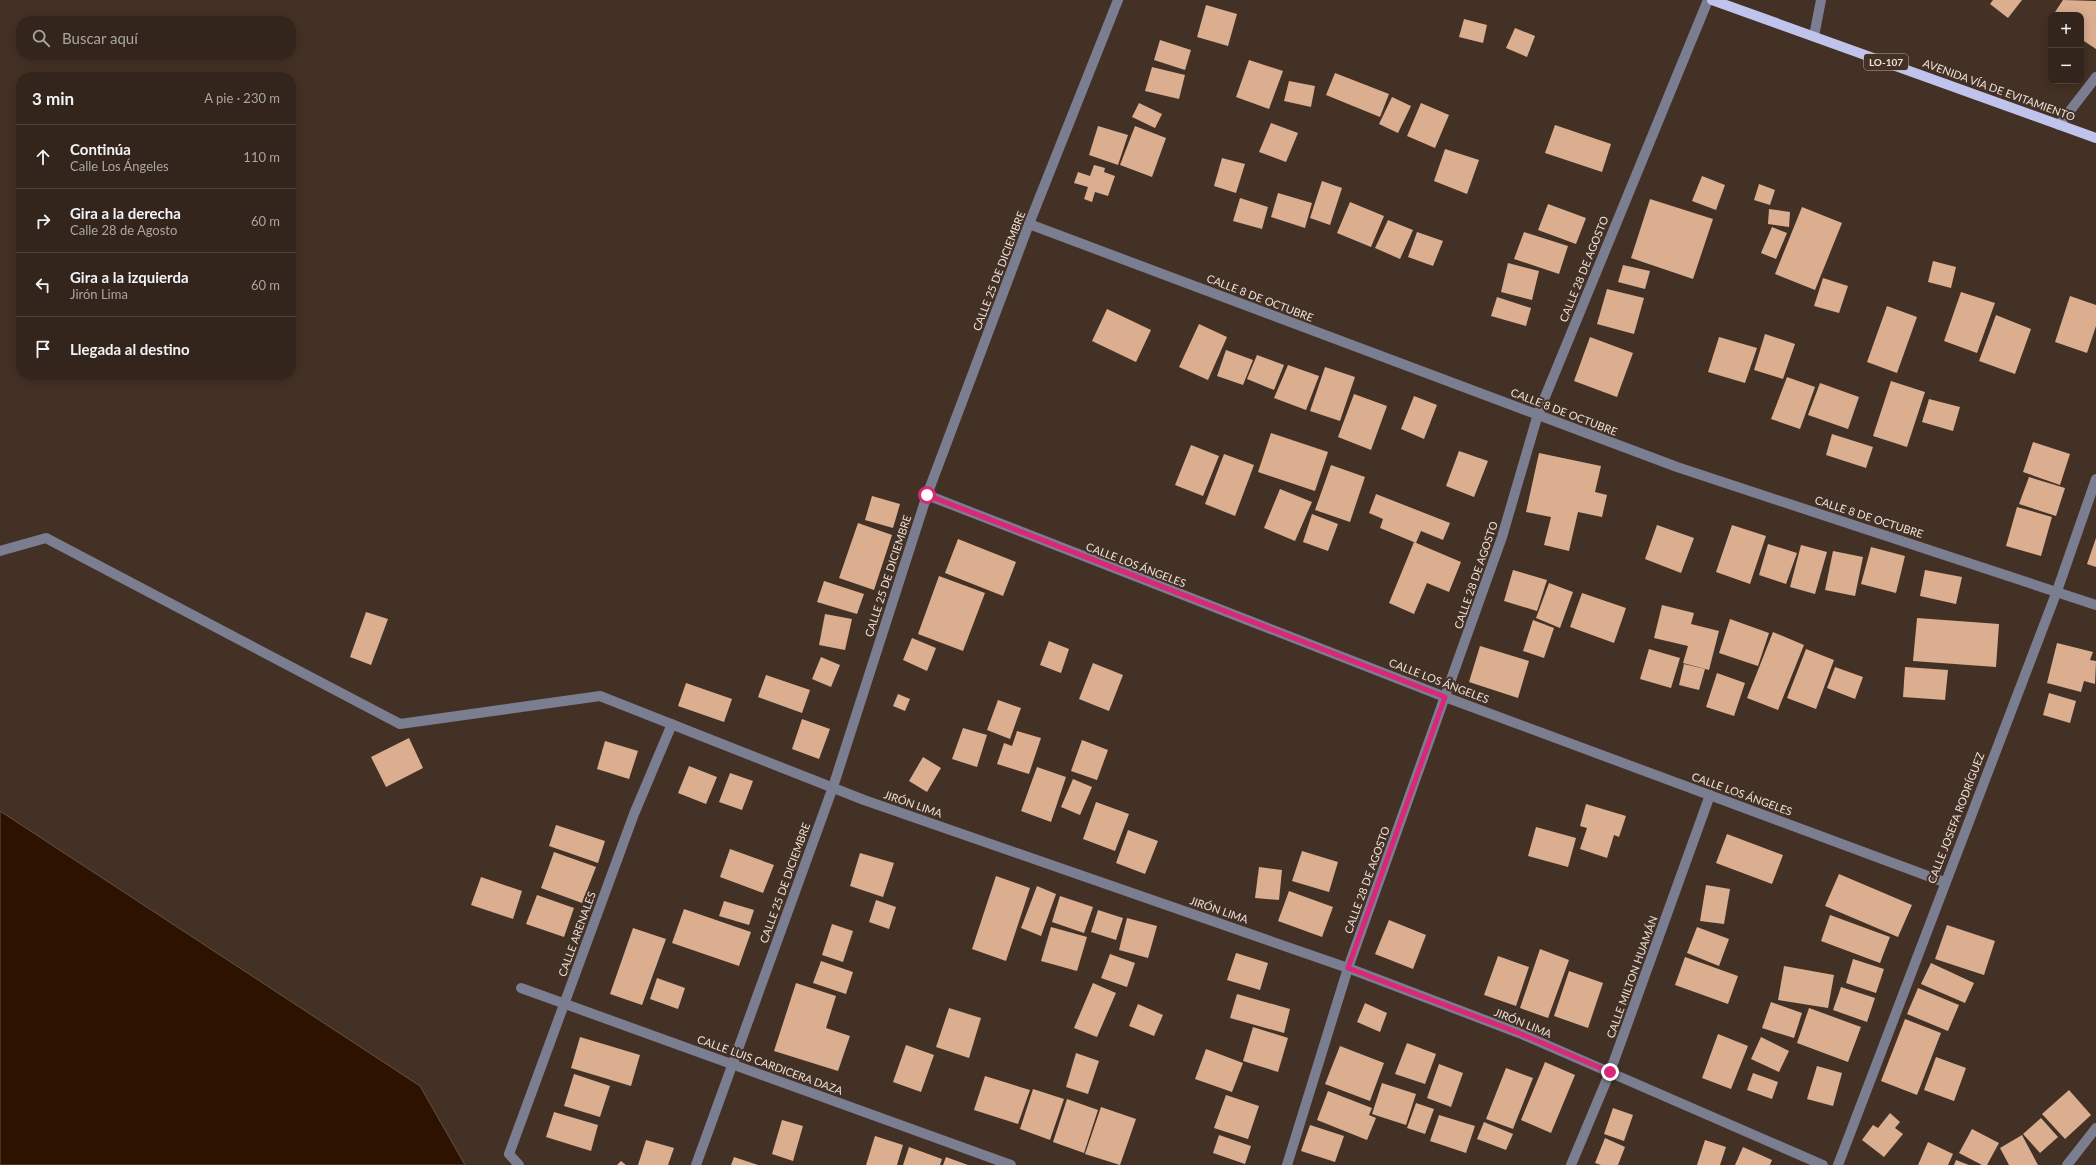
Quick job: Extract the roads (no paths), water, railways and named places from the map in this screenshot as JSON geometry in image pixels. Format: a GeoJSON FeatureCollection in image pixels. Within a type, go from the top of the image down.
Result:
{"type":"FeatureCollection","features":[{"type":"Feature","properties":{"kind":"main road","name":"AVENIDA VÍA DE EVITAMIENTO"},"geometry":{"type":"LineString","coordinates":[[1712,0],[2096,138]]}},
{"type":"Feature","properties":{"kind":"street","name":"CALLE 25 DE DICIEMBRE"},"geometry":{"type":"LineString","coordinates":[[696,1165],[833,787],[927,495],[1029,224],[1118,0]]}},
{"type":"Feature","properties":{"kind":"street","name":"CALLE 28 DE AGOSTO"},"geometry":{"type":"LineString","coordinates":[[1286,1165],[1348,968],[1502,538],[1538,414],[1708,0]]}},
{"type":"Feature","properties":{"kind":"street"},"geometry":{"type":"LineString","coordinates":[[1814,36],[1820,0]]}},
{"type":"Feature","properties":{"kind":"street"},"geometry":{"type":"LineString","coordinates":[[2059,125],[2096,77]]}},
{"type":"Feature","properties":{"kind":"street","name":"CALLE 8 DE OCTUBRE"},"geometry":{"type":"LineString","coordinates":[[1029,224],[1677,467],[2096,605]]}},
{"type":"Feature","properties":{"kind":"street","name":"CALLE JOSEFA RODRÍGUEZ"},"geometry":{"type":"LineString","coordinates":[[1838,1165],[1944,882],[2057,591],[2096,479]]}},
{"type":"Feature","properties":{"kind":"street","name":"CALLE LOS ÁNGELES"},"geometry":{"type":"LineString","coordinates":[[927,495],[1445,697],[1944,882]]}},
{"type":"Feature","properties":{"kind":"street","name":"JIRÓN LIMA"},"geometry":{"type":"LineString","coordinates":[[0,551],[46,538],[400,724],[600,696],[864,800],[1348,968],[1519,1033],[1823,1165]]}},
{"type":"Feature","properties":{"kind":"street","name":"CALLE ARENALES"},"geometry":{"type":"LineString","coordinates":[[520,1165],[509,1154],[634,814],[672,724]]}},
{"type":"Feature","properties":{"kind":"street","name":"CALLE MILTON HUAMÁN"},"geometry":{"type":"LineString","coordinates":[[1571,1165],[1610,1072],[1710,795]]}},
{"type":"Feature","properties":{"kind":"street","name":"CALLE LUIS CARDICERA DAZA"},"geometry":{"type":"LineString","coordinates":[[521,988],[1011,1165]]}},
{"type":"Feature","properties":{"kind":"street"},"geometry":{"type":"LineString","coordinates":[[2067,1165],[2096,1128]]}}]}
